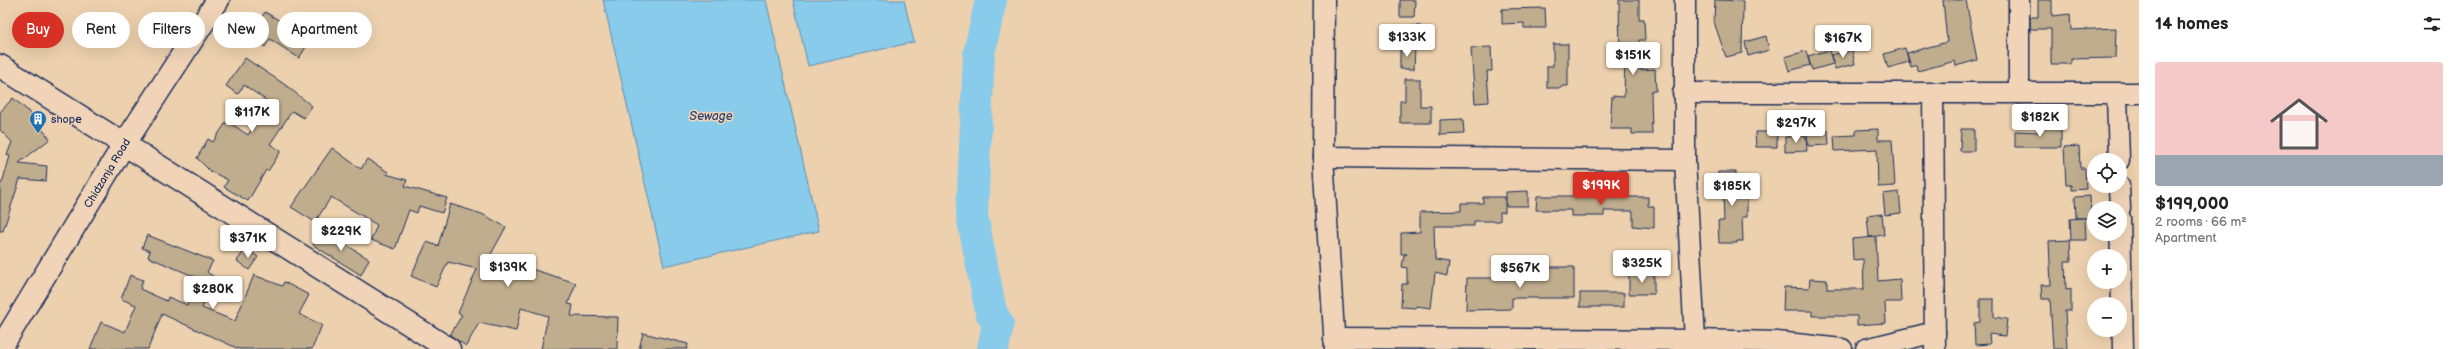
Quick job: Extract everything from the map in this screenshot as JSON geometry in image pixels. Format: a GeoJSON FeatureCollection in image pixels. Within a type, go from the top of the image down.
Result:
{"type":"FeatureCollection","features":[{"type":"Feature","properties":{"kind":"street","name":"Chidzanja Road"},"geometry":{"type":"LineString","coordinates":[[0,349],[126,143],[218,0]]}},
{"type":"Feature","properties":{"kind":"street"},"geometry":{"type":"LineString","coordinates":[[1324,0],[1323,157],[1334,344],[1606,345],[1695,340],[1842,349]]}},
{"type":"Feature","properties":{"kind":"street"},"geometry":{"type":"LineString","coordinates":[[1685,0],[1683,93],[1685,160],[1695,340]]}},
{"type":"Feature","properties":{"kind":"street"},"geometry":{"type":"LineString","coordinates":[[2019,0],[2019,93]]}},
{"type":"Feature","properties":{"kind":"street"},"geometry":{"type":"LineString","coordinates":[[0,66],[126,143],[449,349]]}},
{"type":"Feature","properties":{"kind":"street"},"geometry":{"type":"LineString","coordinates":[[1683,93],[2019,93],[2117,95],[2139,93]]}},
{"type":"Feature","properties":{"kind":"street"},"geometry":{"type":"LineString","coordinates":[[1866,349],[1935,341],[1933,93]]}},
{"type":"Feature","properties":{"kind":"street"},"geometry":{"type":"LineString","coordinates":[[2117,95],[2119,153]]}},
{"type":"Feature","properties":{"kind":"street"},"geometry":{"type":"LineString","coordinates":[[1323,157],[1685,160]]}},
{"type":"Feature","properties":{"kind":"street"},"geometry":{"type":"LineString","coordinates":[[2121,241],[2123,349]]}},
{"type":"Feature","properties":{"kind":"water","name":"Sewage"},"geometry":{"type":"Polygon","coordinates":[[[603,0],[766,0],[819,231],[664,266],[603,0]]]}},
{"type":"Feature","properties":{"kind":"water"},"geometry":{"type":"Polygon","coordinates":[[[793,0],[904,0],[914,42],[808,66],[793,0]]]}},
{"type":"Feature","properties":{"kind":"building"},"geometry":{"type":"Polygon","coordinates":[[[1400,0],[1415,0],[1414,17],[1400,17],[1400,0]]]}},
{"type":"Feature","properties":{"kind":"building"},"geometry":{"type":"Polygon","coordinates":[[[1619,0],[1639,0],[1639,19],[1644,19],[1645,40],[1639,40],[1640,70],[1655,69],[1656,91],[1651,91],[1652,134],[1632,134],[1632,129],[1610,129],[1612,96],[1624,97],[1625,58],[1620,58],[1619,0]]]}},
{"type":"Feature","properties":{"kind":"building"},"geometry":{"type":"Polygon","coordinates":[[[1715,0],[1743,1],[1742,53],[1726,57],[1714,22],[1715,0]]]}},
{"type":"Feature","properties":{"kind":"building"},"geometry":{"type":"Polygon","coordinates":[[[1943,0],[1966,0],[1977,60],[1956,66],[1955,61],[1918,71],[1916,65],[1911,67],[1907,53],[1947,42],[1943,0]]]}},
{"type":"Feature","properties":{"kind":"building"},"geometry":{"type":"Polygon","coordinates":[[[2038,0],[2052,0],[2052,16],[2070,14],[2071,30],[2116,28],[2115,58],[2071,59],[2071,64],[2051,64],[2051,29],[2030,29],[2030,17],[2038,17],[2038,0]]]}},
{"type":"Feature","properties":{"kind":"building"},"geometry":{"type":"Polygon","coordinates":[[[1545,8],[1546,28],[1524,28],[1524,23],[1502,24],[1502,9],[1545,8]]]}},
{"type":"Feature","properties":{"kind":"building"},"geometry":{"type":"Polygon","coordinates":[[[269,14],[277,19],[277,44],[270,39],[269,41],[269,14]]]}},
{"type":"Feature","properties":{"kind":"building"},"geometry":{"type":"Polygon","coordinates":[[[1405,26],[1420,26],[1420,47],[1405,47],[1405,26]]]}},
{"type":"Feature","properties":{"kind":"building"},"geometry":{"type":"Polygon","coordinates":[[[1766,36],[1769,50],[1748,56],[1745,42],[1766,36]]]}},
{"type":"Feature","properties":{"kind":"building"},"geometry":{"type":"Polygon","coordinates":[[[1553,44],[1568,44],[1568,86],[1562,86],[1562,88],[1547,88],[1547,66],[1553,66],[1553,44]]]}},
{"type":"Feature","properties":{"kind":"building"},"geometry":{"type":"Polygon","coordinates":[[[1400,47],[1415,48],[1414,69],[1400,69],[1400,47]]]}},
{"type":"Feature","properties":{"kind":"building"},"geometry":{"type":"Polygon","coordinates":[[[1491,47],[1492,71],[1487,71],[1489,102],[1475,103],[1471,48],[1491,47]]]}},
{"type":"Feature","properties":{"kind":"building"},"geometry":{"type":"Polygon","coordinates":[[[284,48],[305,48],[299,58],[284,48]]]}},
{"type":"Feature","properties":{"kind":"building"},"geometry":{"type":"Polygon","coordinates":[[[1905,48],[1909,62],[1888,68],[1884,54],[1905,48]]]}},
{"type":"Feature","properties":{"kind":"building"},"geometry":{"type":"Polygon","coordinates":[[[1829,50],[1833,64],[1812,70],[1808,56],[1829,50]]]}},
{"type":"Feature","properties":{"kind":"building"},"geometry":{"type":"Polygon","coordinates":[[[1852,50],[1855,64],[1835,69],[1831,55],[1852,50]]]}},
{"type":"Feature","properties":{"kind":"building"},"geometry":{"type":"Polygon","coordinates":[[[1806,51],[1810,65],[1789,71],[1785,57],[1806,51]]]}},
{"type":"Feature","properties":{"kind":"building"},"geometry":{"type":"Polygon","coordinates":[[[245,58],[284,84],[312,106],[304,118],[292,111],[270,144],[281,151],[268,171],[266,170],[248,201],[224,187],[228,180],[210,171],[197,158],[208,139],[213,142],[227,121],[248,135],[270,103],[244,85],[238,94],[226,86],[245,58]]]}},
{"type":"Feature","properties":{"kind":"building"},"geometry":{"type":"Polygon","coordinates":[[[1405,79],[1420,79],[1420,106],[1431,106],[1431,123],[1400,123],[1400,101],[1405,101],[1405,79]]]}},
{"type":"Feature","properties":{"kind":"building"},"geometry":{"type":"Polygon","coordinates":[[[13,98],[27,110],[50,139],[19,163],[47,166],[46,181],[20,179],[3,231],[0,231],[0,183],[2,183],[10,156],[7,155],[12,142],[0,130],[0,112],[13,98]]]}},
{"type":"Feature","properties":{"kind":"building"},"geometry":{"type":"Polygon","coordinates":[[[1463,119],[1464,134],[1440,135],[1440,120],[1463,119]]]}},
{"type":"Feature","properties":{"kind":"building"},"geometry":{"type":"Polygon","coordinates":[[[2038,126],[2061,126],[2061,147],[2015,147],[2015,131],[2038,132],[2038,126]]]}},
{"type":"Feature","properties":{"kind":"building"},"geometry":{"type":"Polygon","coordinates":[[[1878,129],[1878,140],[1892,140],[1895,186],[1878,187],[1877,149],[1835,151],[1834,136],[1856,135],[1856,130],[1878,129]]]}},
{"type":"Feature","properties":{"kind":"building"},"geometry":{"type":"Polygon","coordinates":[[[1961,129],[1974,129],[1974,151],[1960,151],[1961,129]]]}},
{"type":"Feature","properties":{"kind":"building"},"geometry":{"type":"Polygon","coordinates":[[[1828,130],[1829,145],[1808,146],[1807,131],[1828,130]]]}},
{"type":"Feature","properties":{"kind":"building"},"geometry":{"type":"Polygon","coordinates":[[[1755,132],[1777,132],[1777,147],[1756,147],[1755,132]]]}},
{"type":"Feature","properties":{"kind":"building"},"geometry":{"type":"Polygon","coordinates":[[[1806,136],[1807,151],[1785,152],[1785,137],[1806,136]]]}},
{"type":"Feature","properties":{"kind":"building"},"geometry":{"type":"Polygon","coordinates":[[[2079,146],[2080,168],[2085,168],[2086,189],[2071,190],[2071,185],[2066,185],[2064,147],[2079,146]]]}},
{"type":"Feature","properties":{"kind":"building"},"geometry":{"type":"Polygon","coordinates":[[[332,148],[361,169],[367,159],[388,172],[386,174],[407,180],[405,186],[447,198],[442,213],[419,206],[417,213],[409,210],[395,249],[371,240],[377,225],[331,197],[315,222],[291,207],[332,148]]]}},
{"type":"Feature","properties":{"kind":"building"},"geometry":{"type":"Polygon","coordinates":[[[1718,172],[1736,172],[1736,178],[1747,178],[1747,217],[1742,217],[1743,241],[1737,241],[1737,243],[1719,243],[1718,221],[1724,221],[1723,193],[1717,193],[1718,172]]]}},
{"type":"Feature","properties":{"kind":"building"},"geometry":{"type":"Polygon","coordinates":[[[1528,191],[1528,206],[1506,206],[1506,192],[1528,191]]]}},
{"type":"Feature","properties":{"kind":"building"},"geometry":{"type":"Polygon","coordinates":[[[1588,191],[1609,191],[1609,197],[1648,197],[1648,206],[1654,206],[1654,228],[1633,226],[1633,211],[1604,211],[1604,216],[1571,216],[1571,210],[1536,210],[1537,196],[1588,196],[1588,191]]]}},
{"type":"Feature","properties":{"kind":"building"},"geometry":{"type":"Polygon","coordinates":[[[1899,192],[1901,213],[1885,215],[1883,194],[1899,192]]]}},
{"type":"Feature","properties":{"kind":"building"},"geometry":{"type":"Polygon","coordinates":[[[2090,196],[2090,201],[2087,201],[2087,218],[2076,218],[2075,197],[2090,196]]]}},
{"type":"Feature","properties":{"kind":"building"},"geometry":{"type":"Polygon","coordinates":[[[1483,197],[1505,197],[1505,212],[1500,212],[1500,221],[1474,221],[1474,226],[1434,226],[1435,260],[1449,262],[1447,276],[1435,273],[1431,308],[1416,306],[1416,308],[1401,307],[1402,284],[1407,284],[1407,268],[1402,267],[1404,255],[1407,254],[1401,254],[1401,233],[1420,232],[1420,212],[1461,211],[1461,203],[1483,203],[1483,197]]]}},
{"type":"Feature","properties":{"kind":"building"},"geometry":{"type":"Polygon","coordinates":[[[450,204],[482,214],[506,227],[490,256],[576,283],[568,304],[573,305],[571,316],[618,317],[617,349],[541,349],[548,316],[521,308],[516,331],[479,323],[466,346],[450,335],[462,315],[458,313],[477,269],[448,262],[436,287],[411,276],[427,242],[438,246],[450,204]]]}},
{"type":"Feature","properties":{"kind":"building"},"geometry":{"type":"Polygon","coordinates":[[[1882,214],[1884,235],[1869,237],[1867,216],[1882,214]]]}},
{"type":"Feature","properties":{"kind":"building"},"geometry":{"type":"Polygon","coordinates":[[[2085,218],[2086,240],[2071,240],[2070,219],[2085,218]]]}},
{"type":"Feature","properties":{"kind":"building"},"geometry":{"type":"Polygon","coordinates":[[[322,230],[369,259],[361,275],[313,245],[322,230]]]}},
{"type":"Feature","properties":{"kind":"building"},"geometry":{"type":"Polygon","coordinates":[[[147,235],[213,261],[207,272],[214,277],[202,308],[235,321],[254,275],[282,286],[284,282],[309,295],[299,314],[322,325],[312,349],[239,349],[162,314],[148,349],[90,349],[101,322],[125,332],[136,305],[121,299],[130,275],[143,280],[140,289],[167,301],[168,297],[187,305],[198,278],[148,257],[150,251],[142,248],[147,235]]]}},
{"type":"Feature","properties":{"kind":"building"},"geometry":{"type":"Polygon","coordinates":[[[1876,237],[1878,281],[1900,279],[1901,302],[1885,302],[1886,323],[1857,325],[1857,316],[1812,316],[1812,311],[1783,311],[1784,287],[1809,288],[1810,279],[1827,280],[1827,289],[1864,289],[1863,259],[1853,260],[1852,239],[1876,237]]]}},
{"type":"Feature","properties":{"kind":"building"},"geometry":{"type":"Polygon","coordinates":[[[2070,240],[2071,261],[2065,261],[2066,290],[2071,289],[2071,311],[2065,311],[2067,349],[2053,349],[2050,299],[2042,299],[2041,285],[2051,285],[2049,241],[2070,240]]]}},
{"type":"Feature","properties":{"kind":"building"},"geometry":{"type":"Polygon","coordinates":[[[246,248],[258,257],[249,270],[237,261],[246,248]]]}},
{"type":"Feature","properties":{"kind":"building"},"geometry":{"type":"Polygon","coordinates":[[[1536,267],[1574,267],[1574,298],[1512,298],[1512,309],[1466,310],[1467,278],[1536,278],[1536,267]]]}},
{"type":"Feature","properties":{"kind":"building"},"geometry":{"type":"Polygon","coordinates":[[[1639,272],[1654,272],[1654,294],[1629,294],[1629,275],[1639,275],[1639,272]]]}},
{"type":"Feature","properties":{"kind":"building"},"geometry":{"type":"Polygon","coordinates":[[[1580,293],[1624,293],[1624,307],[1580,307],[1580,293]]]}},
{"type":"Feature","properties":{"kind":"building"},"geometry":{"type":"Polygon","coordinates":[[[1980,299],[1994,299],[1994,317],[2007,319],[2005,336],[1989,334],[1990,344],[1975,345],[1974,323],[1980,322],[1980,299]]]}},
{"type":"Feature","properties":{"kind":"building"},"geometry":{"type":"Polygon","coordinates":[[[643,333],[688,344],[687,349],[639,349],[643,333]]]}},
{"type":"Feature","properties":{"kind":"waterway"},"geometry":{"type":"LineString","coordinates":[[991,0],[979,54],[972,215],[991,312],[998,324],[993,349]]}},
{"type":"Feature","properties":{"kind":"place","name":"shope"},"geometry":{"type":"Point","coordinates":[38,134]}}]}
